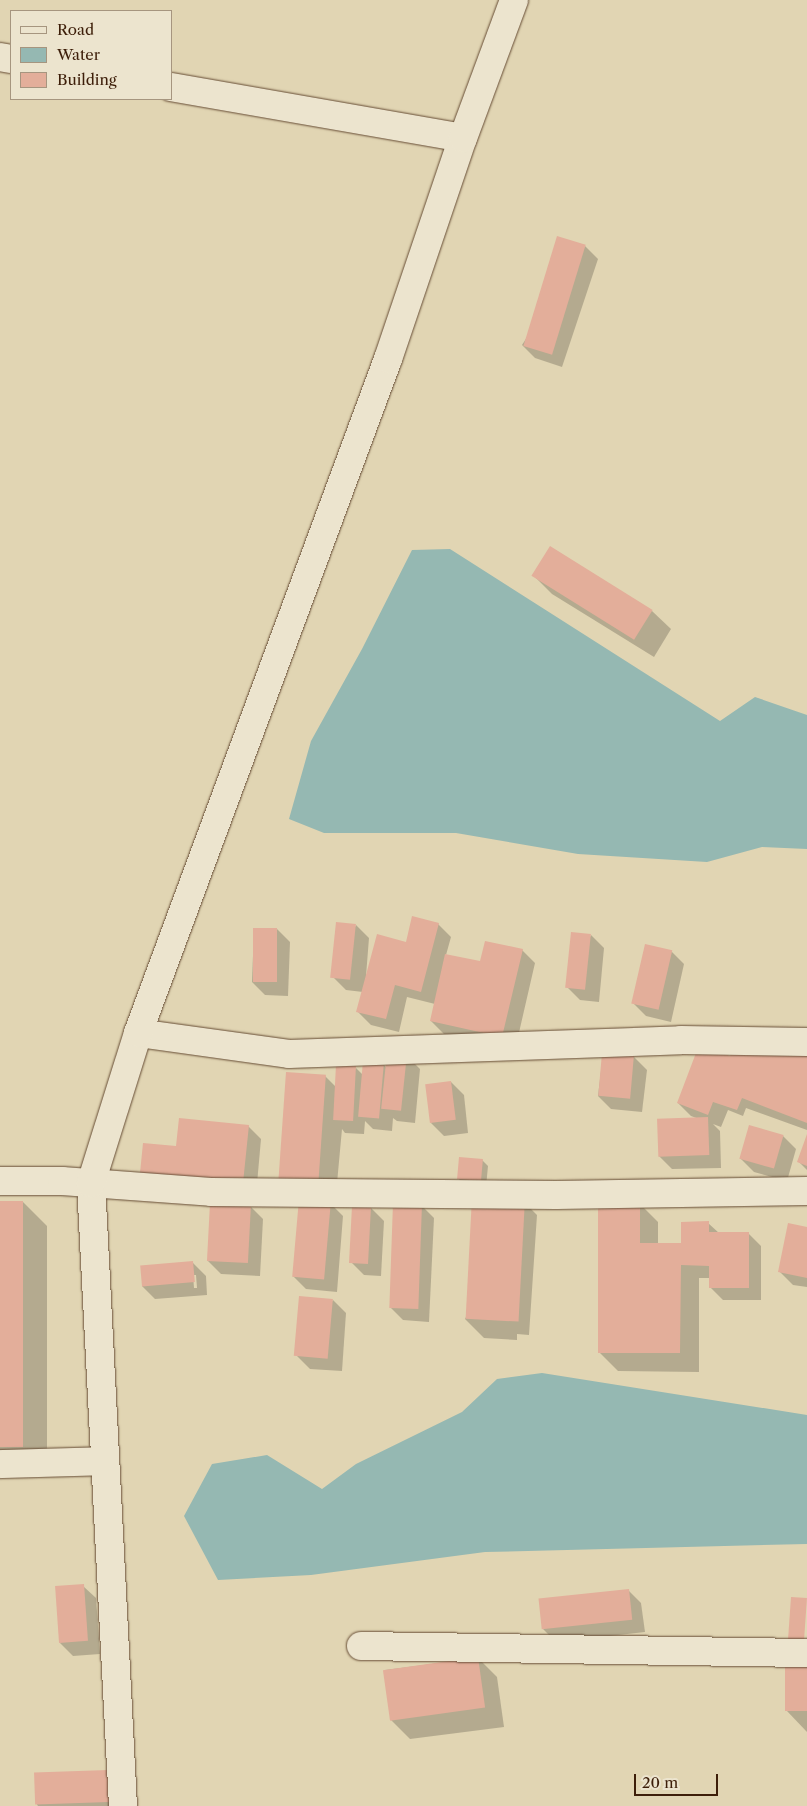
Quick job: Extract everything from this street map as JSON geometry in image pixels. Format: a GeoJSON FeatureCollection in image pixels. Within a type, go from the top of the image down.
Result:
{"type":"FeatureCollection","features":[{"type":"Feature","properties":{"kind":"street"},"geometry":{"type":"LineString","coordinates":[[123,1806],[91,1183],[138,1033],[388,359],[463,138],[514,0]]}},
{"type":"Feature","properties":{"kind":"street"},"geometry":{"type":"LineString","coordinates":[[172,87],[463,138]]}},
{"type":"Feature","properties":{"kind":"street"},"geometry":{"type":"LineString","coordinates":[[138,1033],[289,1054],[681,1040],[807,1042]]}},
{"type":"Feature","properties":{"kind":"street"},"geometry":{"type":"LineString","coordinates":[[0,1181],[91,1183],[211,1192],[556,1196],[807,1191]]}},
{"type":"Feature","properties":{"kind":"street"},"geometry":{"type":"LineString","coordinates":[[0,1464],[105,1461]]}},
{"type":"Feature","properties":{"kind":"street"},"geometry":{"type":"LineString","coordinates":[[361,1646],[807,1653]]}},
{"type":"Feature","properties":{"kind":"water"},"geometry":{"type":"Polygon","coordinates":[[[450,549],[720,721],[755,697],[807,715],[807,849],[762,847],[707,862],[578,854],[456,833],[324,833],[289,819],[311,741],[362,649],[412,550],[450,549]]]}},
{"type":"Feature","properties":{"kind":"water"},"geometry":{"type":"Polygon","coordinates":[[[542,1373],[807,1415],[807,1544],[485,1552],[311,1575],[218,1580],[184,1516],[212,1464],[267,1455],[322,1489],[356,1464],[462,1412],[497,1379],[542,1373]]]}},
{"type":"Feature","properties":{"kind":"building"},"geometry":{"type":"Polygon","coordinates":[[[557,236],[586,245],[552,355],[523,346],[557,236]]]}},
{"type":"Feature","properties":{"kind":"building"},"geometry":{"type":"Polygon","coordinates":[[[550,546],[653,610],[634,640],[531,576],[550,546]]]}},
{"type":"Feature","properties":{"kind":"building"},"geometry":{"type":"Polygon","coordinates":[[[412,916],[439,923],[421,992],[395,985],[386,1019],[356,1012],[377,934],[406,942],[412,916]]]}},
{"type":"Feature","properties":{"kind":"building"},"geometry":{"type":"Polygon","coordinates":[[[336,922],[356,924],[350,980],[330,978],[336,922]]]}},
{"type":"Feature","properties":{"kind":"building"},"geometry":{"type":"Polygon","coordinates":[[[253,928],[277,928],[277,982],[253,982],[253,928]]]}},
{"type":"Feature","properties":{"kind":"building"},"geometry":{"type":"Polygon","coordinates":[[[571,932],[591,934],[585,990],[565,988],[571,932]]]}},
{"type":"Feature","properties":{"kind":"building"},"geometry":{"type":"Polygon","coordinates":[[[485,941],[523,949],[502,1037],[430,1021],[445,954],[480,961],[485,941]]]}},
{"type":"Feature","properties":{"kind":"building"},"geometry":{"type":"Polygon","coordinates":[[[645,944],[672,950],[659,1010],[631,1003],[645,944]]]}},
{"type":"Feature","properties":{"kind":"building"},"geometry":{"type":"Polygon","coordinates":[[[699,1045],[730,1056],[735,1045],[807,1048],[807,1123],[742,1098],[737,1110],[713,1102],[708,1115],[677,1103],[699,1045]]]}},
{"type":"Feature","properties":{"kind":"building"},"geometry":{"type":"Polygon","coordinates":[[[387,1053],[407,1055],[401,1111],[381,1109],[387,1053]]]}},
{"type":"Feature","properties":{"kind":"building"},"geometry":{"type":"Polygon","coordinates":[[[602,1053],[634,1056],[630,1099],[598,1096],[602,1053]]]}},
{"type":"Feature","properties":{"kind":"building"},"geometry":{"type":"Polygon","coordinates":[[[363,1061],[384,1063],[379,1119],[358,1117],[363,1061]]]}},
{"type":"Feature","properties":{"kind":"building"},"geometry":{"type":"Polygon","coordinates":[[[336,1065],[356,1066],[353,1121],[333,1120],[336,1065]]]}},
{"type":"Feature","properties":{"kind":"building"},"geometry":{"type":"Polygon","coordinates":[[[286,1072],[326,1075],[318,1187],[278,1184],[286,1072]]]}},
{"type":"Feature","properties":{"kind":"building"},"geometry":{"type":"Polygon","coordinates":[[[451,1081],[456,1120],[430,1123],[425,1084],[451,1081]]]}},
{"type":"Feature","properties":{"kind":"building"},"geometry":{"type":"Polygon","coordinates":[[[708,1117],[709,1155],[658,1157],[657,1119],[708,1117]]]}},
{"type":"Feature","properties":{"kind":"building"},"geometry":{"type":"Polygon","coordinates":[[[179,1118],[249,1125],[243,1183],[140,1173],[143,1143],[176,1146],[179,1118]]]}},
{"type":"Feature","properties":{"kind":"building"},"geometry":{"type":"Polygon","coordinates":[[[749,1125],[784,1135],[774,1169],[739,1159],[749,1125]]]}},
{"type":"Feature","properties":{"kind":"building"},"geometry":{"type":"Polygon","coordinates":[[[807,1134],[807,1166],[797,1162],[807,1134]]]}},
{"type":"Feature","properties":{"kind":"building"},"geometry":{"type":"Polygon","coordinates":[[[459,1157],[483,1159],[481,1181],[457,1179],[459,1157]]]}},
{"type":"Feature","properties":{"kind":"building"},"geometry":{"type":"Polygon","coordinates":[[[472,1197],[525,1200],[519,1322],[466,1319],[472,1197]]]}},
{"type":"Feature","properties":{"kind":"building"},"geometry":{"type":"Polygon","coordinates":[[[299,1199],[331,1202],[324,1279],[292,1277],[299,1199]]]}},
{"type":"Feature","properties":{"kind":"building"},"geometry":{"type":"Polygon","coordinates":[[[0,1201],[23,1201],[23,1447],[0,1447],[0,1201]]]}},
{"type":"Feature","properties":{"kind":"building"},"geometry":{"type":"Polygon","coordinates":[[[598,1202],[640,1202],[640,1243],[681,1243],[681,1222],[709,1221],[709,1232],[749,1232],[749,1288],[709,1288],[709,1266],[681,1265],[680,1353],[598,1353],[598,1202]]]}},
{"type":"Feature","properties":{"kind":"building"},"geometry":{"type":"Polygon","coordinates":[[[210,1203],[251,1205],[248,1263],[207,1261],[210,1203]]]}},
{"type":"Feature","properties":{"kind":"building"},"geometry":{"type":"Polygon","coordinates":[[[393,1203],[422,1204],[418,1309],[389,1308],[393,1203]]]}},
{"type":"Feature","properties":{"kind":"building"},"geometry":{"type":"Polygon","coordinates":[[[352,1206],[371,1207],[368,1264],[349,1263],[352,1206]]]}},
{"type":"Feature","properties":{"kind":"building"},"geometry":{"type":"Polygon","coordinates":[[[788,1223],[807,1227],[807,1278],[778,1272],[788,1223]]]}},
{"type":"Feature","properties":{"kind":"building"},"geometry":{"type":"Polygon","coordinates":[[[193,1261],[195,1282],[142,1287],[140,1266],[193,1261]]]}},
{"type":"Feature","properties":{"kind":"building"},"geometry":{"type":"Polygon","coordinates":[[[299,1296],[333,1299],[328,1359],[294,1356],[299,1296]]]}},
{"type":"Feature","properties":{"kind":"building"},"geometry":{"type":"Polygon","coordinates":[[[84,1584],[88,1641],[59,1643],[55,1586],[84,1584]]]}},
{"type":"Feature","properties":{"kind":"building"},"geometry":{"type":"Polygon","coordinates":[[[629,1589],[632,1620],[542,1629],[538,1599],[629,1589]]]}},
{"type":"Feature","properties":{"kind":"building"},"geometry":{"type":"Polygon","coordinates":[[[791,1597],[807,1598],[804,1642],[788,1641],[791,1597]]]}},
{"type":"Feature","properties":{"kind":"building"},"geometry":{"type":"Polygon","coordinates":[[[478,1657],[485,1708],[390,1721],[383,1670],[478,1657]]]}},
{"type":"Feature","properties":{"kind":"building"},"geometry":{"type":"Polygon","coordinates":[[[785,1664],[807,1664],[807,1711],[785,1711],[785,1664]]]}},
{"type":"Feature","properties":{"kind":"building"},"geometry":{"type":"Polygon","coordinates":[[[108,1770],[109,1802],[35,1805],[34,1773],[108,1770]]]}}]}
